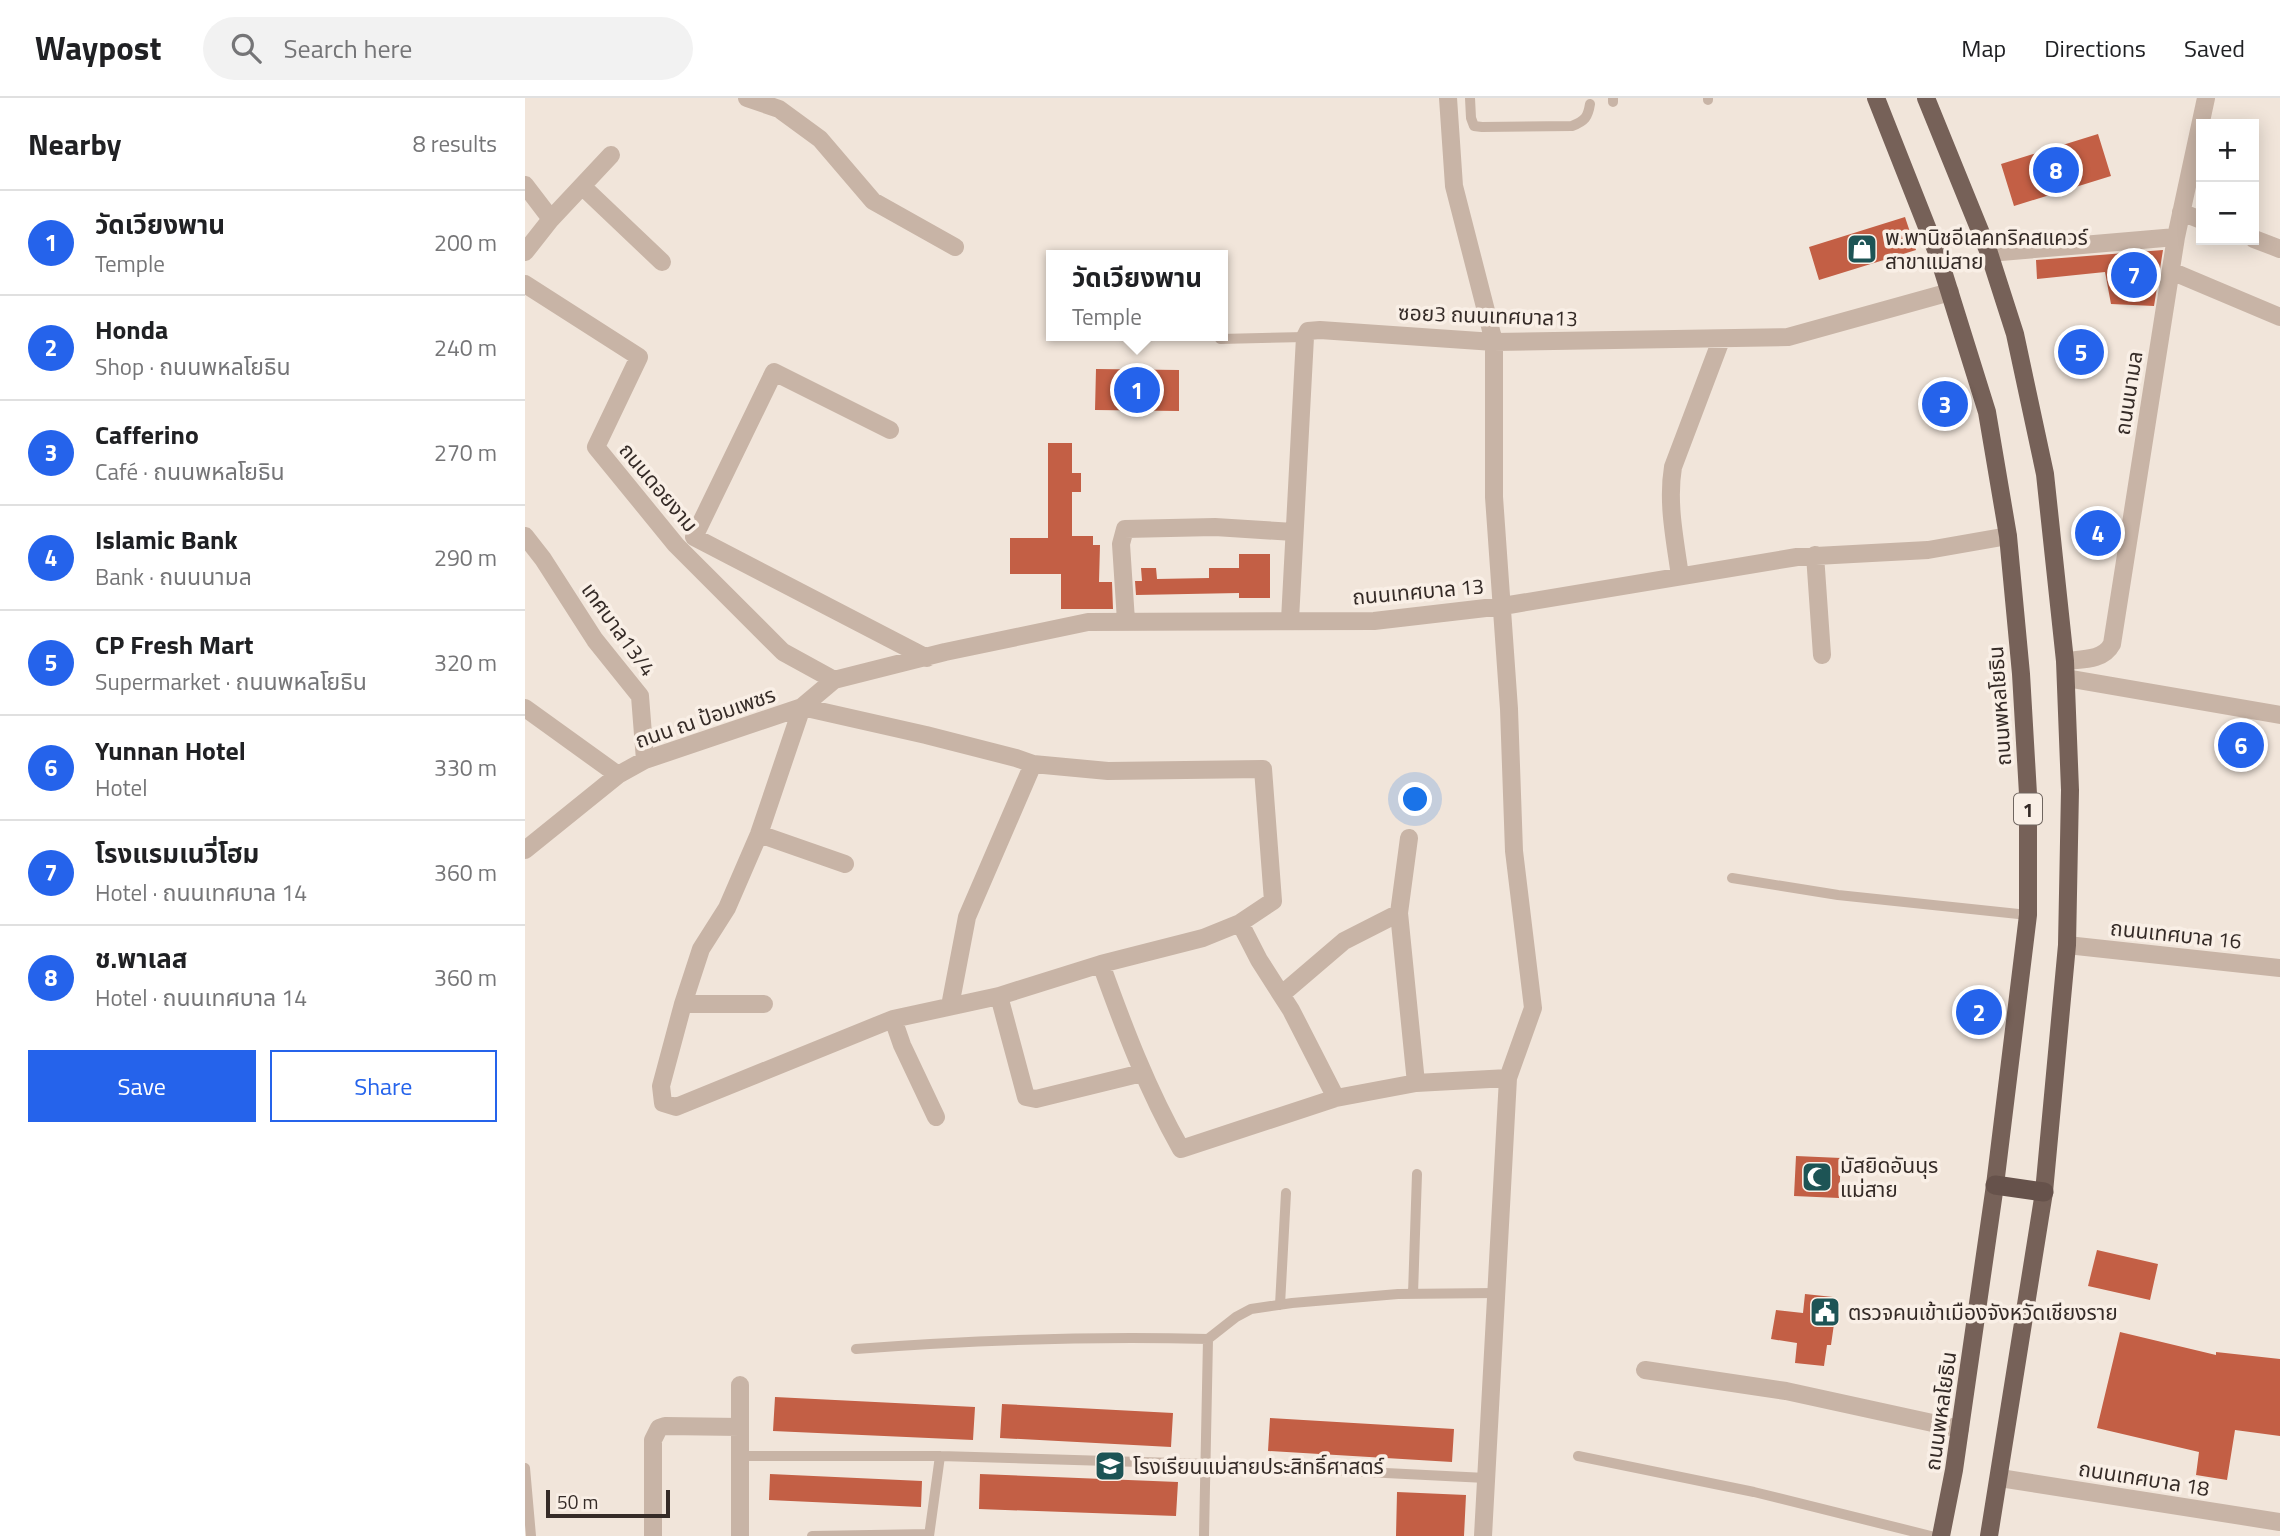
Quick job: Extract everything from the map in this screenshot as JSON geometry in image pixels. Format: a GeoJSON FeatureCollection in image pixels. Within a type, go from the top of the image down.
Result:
{"type":"FeatureCollection","features":[{"type":"Feature","properties":{"kind":"highway"},"geometry":{"type":"LineString","coordinates":[[1995,1185],[2044,1192]]}},
{"type":"Feature","properties":{"kind":"main road","name":"ถนนพหลโยธิน"},"geometry":{"type":"LineString","coordinates":[[1877,98],[1950,292],[1987,412],[2008,536],[2021,674],[2028,794],[2028,915],[1995,1185],[1960,1429],[1941,1536]]}},
{"type":"Feature","properties":{"kind":"main road","name":"1"},"geometry":{"type":"LineString","coordinates":[[1926,98],[1989,253],[2015,334],[2045,474],[2065,669],[2070,789],[2067,945],[2044,1192],[1989,1536]]}},
{"type":"Feature","properties":{"kind":"street"},"geometry":{"type":"LineString","coordinates":[[747,98],[779,108],[820,139],[873,201],[955,247]]}},
{"type":"Feature","properties":{"kind":"street"},"geometry":{"type":"LineString","coordinates":[[1448,98],[1454,187],[1494,341],[1494,496],[1503,606],[1514,852],[1533,1008],[1509,1078],[1483,1536]]}},
{"type":"Feature","properties":{"kind":"street","name":"ถนนนามล"},"geometry":{"type":"LineString","coordinates":[[2065,669],[2108,652],[2112,644],[2176,237],[2206,98]]}},
{"type":"Feature","properties":{"kind":"street"},"geometry":{"type":"LineString","coordinates":[[525,252],[551,219],[611,155]]}},
{"type":"Feature","properties":{"kind":"street"},"geometry":{"type":"LineString","coordinates":[[525,185],[551,219]]}},
{"type":"Feature","properties":{"kind":"street"},"geometry":{"type":"LineString","coordinates":[[582,186],[662,262]]}},
{"type":"Feature","properties":{"kind":"street"},"geometry":{"type":"LineString","coordinates":[[2181,212],[2196,218]]}},
{"type":"Feature","properties":{"kind":"street"},"geometry":{"type":"LineString","coordinates":[[1989,253],[2176,237]]}},
{"type":"Feature","properties":{"kind":"street"},"geometry":{"type":"LineString","coordinates":[[2259,241],[2280,249]]}},
{"type":"Feature","properties":{"kind":"street"},"geometry":{"type":"LineString","coordinates":[[2171,271],[2280,317]]}},
{"type":"Feature","properties":{"kind":"street","name":"ถนนดอยงาม"},"geometry":{"type":"LineString","coordinates":[[525,284],[639,358],[596,447],[676,545],[783,652],[834,680]]}},
{"type":"Feature","properties":{"kind":"street","name":"ซอย3 ถนนเทศบาล13"},"geometry":{"type":"LineString","coordinates":[[1305,337],[1308,331],[1320,330],[1494,341],[1789,337],[1950,292]]}},
{"type":"Feature","properties":{"kind":"street"},"geometry":{"type":"LineString","coordinates":[[1290,620],[1305,337]]}},
{"type":"Feature","properties":{"kind":"street"},"geometry":{"type":"LineString","coordinates":[[1680,576],[1670,482],[1676,458],[1721,340]]}},
{"type":"Feature","properties":{"kind":"street"},"geometry":{"type":"LineString","coordinates":[[890,430],[774,372],[694,537],[927,658]]}},
{"type":"Feature","properties":{"kind":"street"},"geometry":{"type":"LineString","coordinates":[[1126,621],[1121,544],[1125,529],[1215,527],[1294,532]]}},
{"type":"Feature","properties":{"kind":"street","name":"เทศบาล13/4"},"geometry":{"type":"LineString","coordinates":[[525,536],[595,640],[641,696],[645,760]]}},
{"type":"Feature","properties":{"kind":"street","name":"ถนนเทศบาล 13"},"geometry":{"type":"LineString","coordinates":[[834,680],[945,652],[1089,622],[1374,621],[1503,606],[1815,555],[1928,550],[2008,536]]}},
{"type":"Feature","properties":{"kind":"street"},"geometry":{"type":"LineString","coordinates":[[1815,555],[1822,655]]}},
{"type":"Feature","properties":{"kind":"street"},"geometry":{"type":"LineString","coordinates":[[2065,669],[2280,715]]}},
{"type":"Feature","properties":{"kind":"street","name":"ถนน ณ ป้อมเพชร"},"geometry":{"type":"LineString","coordinates":[[525,850],[618,775],[645,760],[802,707],[834,680]]}},
{"type":"Feature","properties":{"kind":"street"},"geometry":{"type":"LineString","coordinates":[[802,707],[1033,764],[1108,771],[1263,769],[1273,901],[1240,923],[1203,938],[1101,964],[999,996],[893,1019],[676,1107],[663,1102],[661,1086],[701,949],[727,908],[759,834],[802,707]]}},
{"type":"Feature","properties":{"kind":"street"},"geometry":{"type":"LineString","coordinates":[[525,708],[618,775]]}},
{"type":"Feature","properties":{"kind":"street"},"geometry":{"type":"LineString","coordinates":[[950,1006],[967,917],[1033,764]]}},
{"type":"Feature","properties":{"kind":"street"},"geometry":{"type":"LineString","coordinates":[[759,834],[845,864]]}},
{"type":"Feature","properties":{"kind":"street"},"geometry":{"type":"LineString","coordinates":[[1409,838],[1399,914],[1416,1083]]}},
{"type":"Feature","properties":{"kind":"street"},"geometry":{"type":"LineString","coordinates":[[1282,994],[1344,941],[1399,914]]}},
{"type":"Feature","properties":{"kind":"street"},"geometry":{"type":"LineString","coordinates":[[1240,923],[1259,960],[1282,994],[1336,1098]]}},
{"type":"Feature","properties":{"kind":"street","name":"ถนนเทศบาล 16"},"geometry":{"type":"LineString","coordinates":[[2067,945],[2280,968]]}},
{"type":"Feature","properties":{"kind":"street"},"geometry":{"type":"LineString","coordinates":[[1101,964],[1142,1073],[1157,1107],[1181,1149],[1336,1098],[1416,1083],[1509,1078]]}},
{"type":"Feature","properties":{"kind":"street"},"geometry":{"type":"LineString","coordinates":[[999,996],[1026,1097],[1036,1099],[1142,1073]]}},
{"type":"Feature","properties":{"kind":"street"},"geometry":{"type":"LineString","coordinates":[[683,1004],[764,1004]]}},
{"type":"Feature","properties":{"kind":"street"},"geometry":{"type":"LineString","coordinates":[[893,1019],[902,1045],[936,1117]]}},
{"type":"Feature","properties":{"kind":"street"},"geometry":{"type":"LineString","coordinates":[[1646,1370],[1786,1391],[1960,1429]]}},
{"type":"Feature","properties":{"kind":"street"},"geometry":{"type":"LineString","coordinates":[[740,1385],[740,1536]]}},
{"type":"Feature","properties":{"kind":"street"},"geometry":{"type":"LineString","coordinates":[[653,1536],[653,1440],[659,1428],[740,1427]]}},
{"type":"Feature","properties":{"kind":"street","name":"ถนนเทศบาล 18"},"geometry":{"type":"LineString","coordinates":[[2000,1478],[2266,1526]]}},
{"type":"Feature","properties":{"kind":"lane"},"geometry":{"type":"LineString","coordinates":[[1471,98],[1471,118],[1474,126],[1482,127],[1572,126],[1583,122],[1590,104]]}},
{"type":"Feature","properties":{"kind":"lane"},"geometry":{"type":"LineString","coordinates":[[1228,339],[1305,337]]}},
{"type":"Feature","properties":{"kind":"lane"},"geometry":{"type":"LineString","coordinates":[[1732,878],[1837,895],[2028,915]]}},
{"type":"Feature","properties":{"kind":"lane"},"geometry":{"type":"LineString","coordinates":[[1413,1294],[1417,1174]]}},
{"type":"Feature","properties":{"kind":"lane"},"geometry":{"type":"LineString","coordinates":[[1279,1305],[1286,1193]]}},
{"type":"Feature","properties":{"kind":"lane"},"geometry":{"type":"LineString","coordinates":[[856,1349],[981,1340],[1116,1336],[1208,1339],[1251,1309],[1413,1294],[1496,1293]]}},
{"type":"Feature","properties":{"kind":"lane"},"geometry":{"type":"LineString","coordinates":[[1204,1536],[1208,1339]]}},
{"type":"Feature","properties":{"kind":"lane"},"geometry":{"type":"LineString","coordinates":[[740,1456],[940,1456],[1207,1464],[1486,1478]]}},
{"type":"Feature","properties":{"kind":"lane"},"geometry":{"type":"LineString","coordinates":[[812,1536],[929,1535],[940,1456]]}},
{"type":"Feature","properties":{"kind":"lane"},"geometry":{"type":"LineString","coordinates":[[1578,1456],[1754,1492],[1931,1536]]}},
{"type":"Feature","properties":{"kind":"lane"},"geometry":{"type":"LineString","coordinates":[[525,1468],[531,1536]]}},
{"type":"Feature","properties":{"kind":"building"},"geometry":{"type":"Polygon","coordinates":[[[2098,134],[2111,176],[2014,206],[2001,164],[2098,134]]]}},
{"type":"Feature","properties":{"kind":"building","name":"พ.พานิชอีเลคทริคสแควร์ สาขาแม่สาย"},"geometry":{"type":"Polygon","coordinates":[[[1905,217],[1916,250],[1819,280],[1809,247],[1905,217]]]}},
{"type":"Feature","properties":{"kind":"building"},"geometry":{"type":"Polygon","coordinates":[[[2163,250],[2154,306],[2111,304],[2105,272],[2037,279],[2036,260],[2163,250]]]}},
{"type":"Feature","properties":{"kind":"building"},"geometry":{"type":"Polygon","coordinates":[[[1096,369],[1179,370],[1179,411],[1095,410],[1096,369]]]}},
{"type":"Feature","properties":{"kind":"building"},"geometry":{"type":"Polygon","coordinates":[[[1048,443],[1072,443],[1072,473],[1081,473],[1081,492],[1072,492],[1072,536],[1093,536],[1093,545],[1100,545],[1099,582],[1112,582],[1113,609],[1061,609],[1061,574],[1010,574],[1010,538],[1048,538],[1048,443]]]}},
{"type":"Feature","properties":{"kind":"building"},"geometry":{"type":"Polygon","coordinates":[[[1239,554],[1270,554],[1270,598],[1239,598],[1239,593],[1136,595],[1135,581],[1142,581],[1141,568],[1156,568],[1157,579],[1209,578],[1209,568],[1239,568],[1239,554]]]}},
{"type":"Feature","properties":{"kind":"building","name":"มัสยิดอันนุร แม่สาย"},"geometry":{"type":"Polygon","coordinates":[[[1796,1156],[1841,1158],[1839,1198],[1794,1196],[1796,1156]]]}},
{"type":"Feature","properties":{"kind":"building"},"geometry":{"type":"Polygon","coordinates":[[[2097,1250],[2158,1264],[2150,1300],[2088,1286],[2097,1250]]]}},
{"type":"Feature","properties":{"kind":"building"},"geometry":{"type":"Polygon","coordinates":[[[1805,1294],[1833,1297],[1831,1317],[1835,1317],[1831,1345],[1827,1345],[1824,1366],[1795,1363],[1797,1343],[1771,1339],[1776,1310],[1803,1313],[1805,1294]]]}},
{"type":"Feature","properties":{"kind":"building"},"geometry":{"type":"Polygon","coordinates":[[[2120,1332],[2216,1355],[2216,1352],[2280,1359],[2280,1436],[2235,1430],[2227,1480],[2196,1475],[2199,1452],[2097,1428],[2120,1332]]]}},
{"type":"Feature","properties":{"kind":"building"},"geometry":{"type":"Polygon","coordinates":[[[775,1397],[975,1407],[973,1440],[773,1431],[775,1397]]]}},
{"type":"Feature","properties":{"kind":"building"},"geometry":{"type":"Polygon","coordinates":[[[1002,1404],[1173,1413],[1171,1447],[1000,1438],[1002,1404]]]}},
{"type":"Feature","properties":{"kind":"building"},"geometry":{"type":"Polygon","coordinates":[[[1270,1418],[1454,1429],[1452,1462],[1268,1451],[1270,1418]]]}},
{"type":"Feature","properties":{"kind":"building"},"geometry":{"type":"Polygon","coordinates":[[[770,1474],[922,1481],[921,1507],[769,1500],[770,1474]]]}},
{"type":"Feature","properties":{"kind":"building"},"geometry":{"type":"Polygon","coordinates":[[[980,1474],[1178,1482],[1176,1516],[979,1509],[980,1474]]]}},
{"type":"Feature","properties":{"kind":"building"},"geometry":{"type":"Polygon","coordinates":[[[1397,1492],[1466,1495],[1464,1536],[1396,1536],[1397,1492]]]}},
{"type":"Feature","properties":{"kind":"place","name":"ช.พาเลส"},"geometry":{"type":"Point","coordinates":[2056,170]}},
{"type":"Feature","properties":{"kind":"place","name":"พ.พานิชอีเลคทริคสแควร์ สาขาแม่สาย"},"geometry":{"type":"Point","coordinates":[1862,249]}},
{"type":"Feature","properties":{"kind":"place","name":"โรงแรมเนวี่โฮม"},"geometry":{"type":"Point","coordinates":[2134,275]}},
{"type":"Feature","properties":{"kind":"place","name":"CP Fresh Mart"},"geometry":{"type":"Point","coordinates":[2081,352]}},
{"type":"Feature","properties":{"kind":"place","name":"วัดเวียงพาน"},"geometry":{"type":"Point","coordinates":[1137,390]}},
{"type":"Feature","properties":{"kind":"place","name":"Cafferino"},"geometry":{"type":"Point","coordinates":[1945,404]}},
{"type":"Feature","properties":{"kind":"place","name":"Islamic Bank"},"geometry":{"type":"Point","coordinates":[2098,533]}},
{"type":"Feature","properties":{"kind":"place","name":"Yunnan Hotel"},"geometry":{"type":"Point","coordinates":[2241,745]}},
{"type":"Feature","properties":{"kind":"place","name":"Honda"},"geometry":{"type":"Point","coordinates":[1979,1012]}},
{"type":"Feature","properties":{"kind":"place","name":"มัสยิดอันนุร แม่สาย"},"geometry":{"type":"Point","coordinates":[1817,1177]}},
{"type":"Feature","properties":{"kind":"place","name":"ตรวจคนเข้าเมืองจังหวัดเชียงราย"},"geometry":{"type":"Point","coordinates":[1825,1312]}},
{"type":"Feature","properties":{"kind":"place","name":"โรงเรียนแม่สายประสิทธิ์ศาสตร์"},"geometry":{"type":"Point","coordinates":[1110,1466]}}]}
